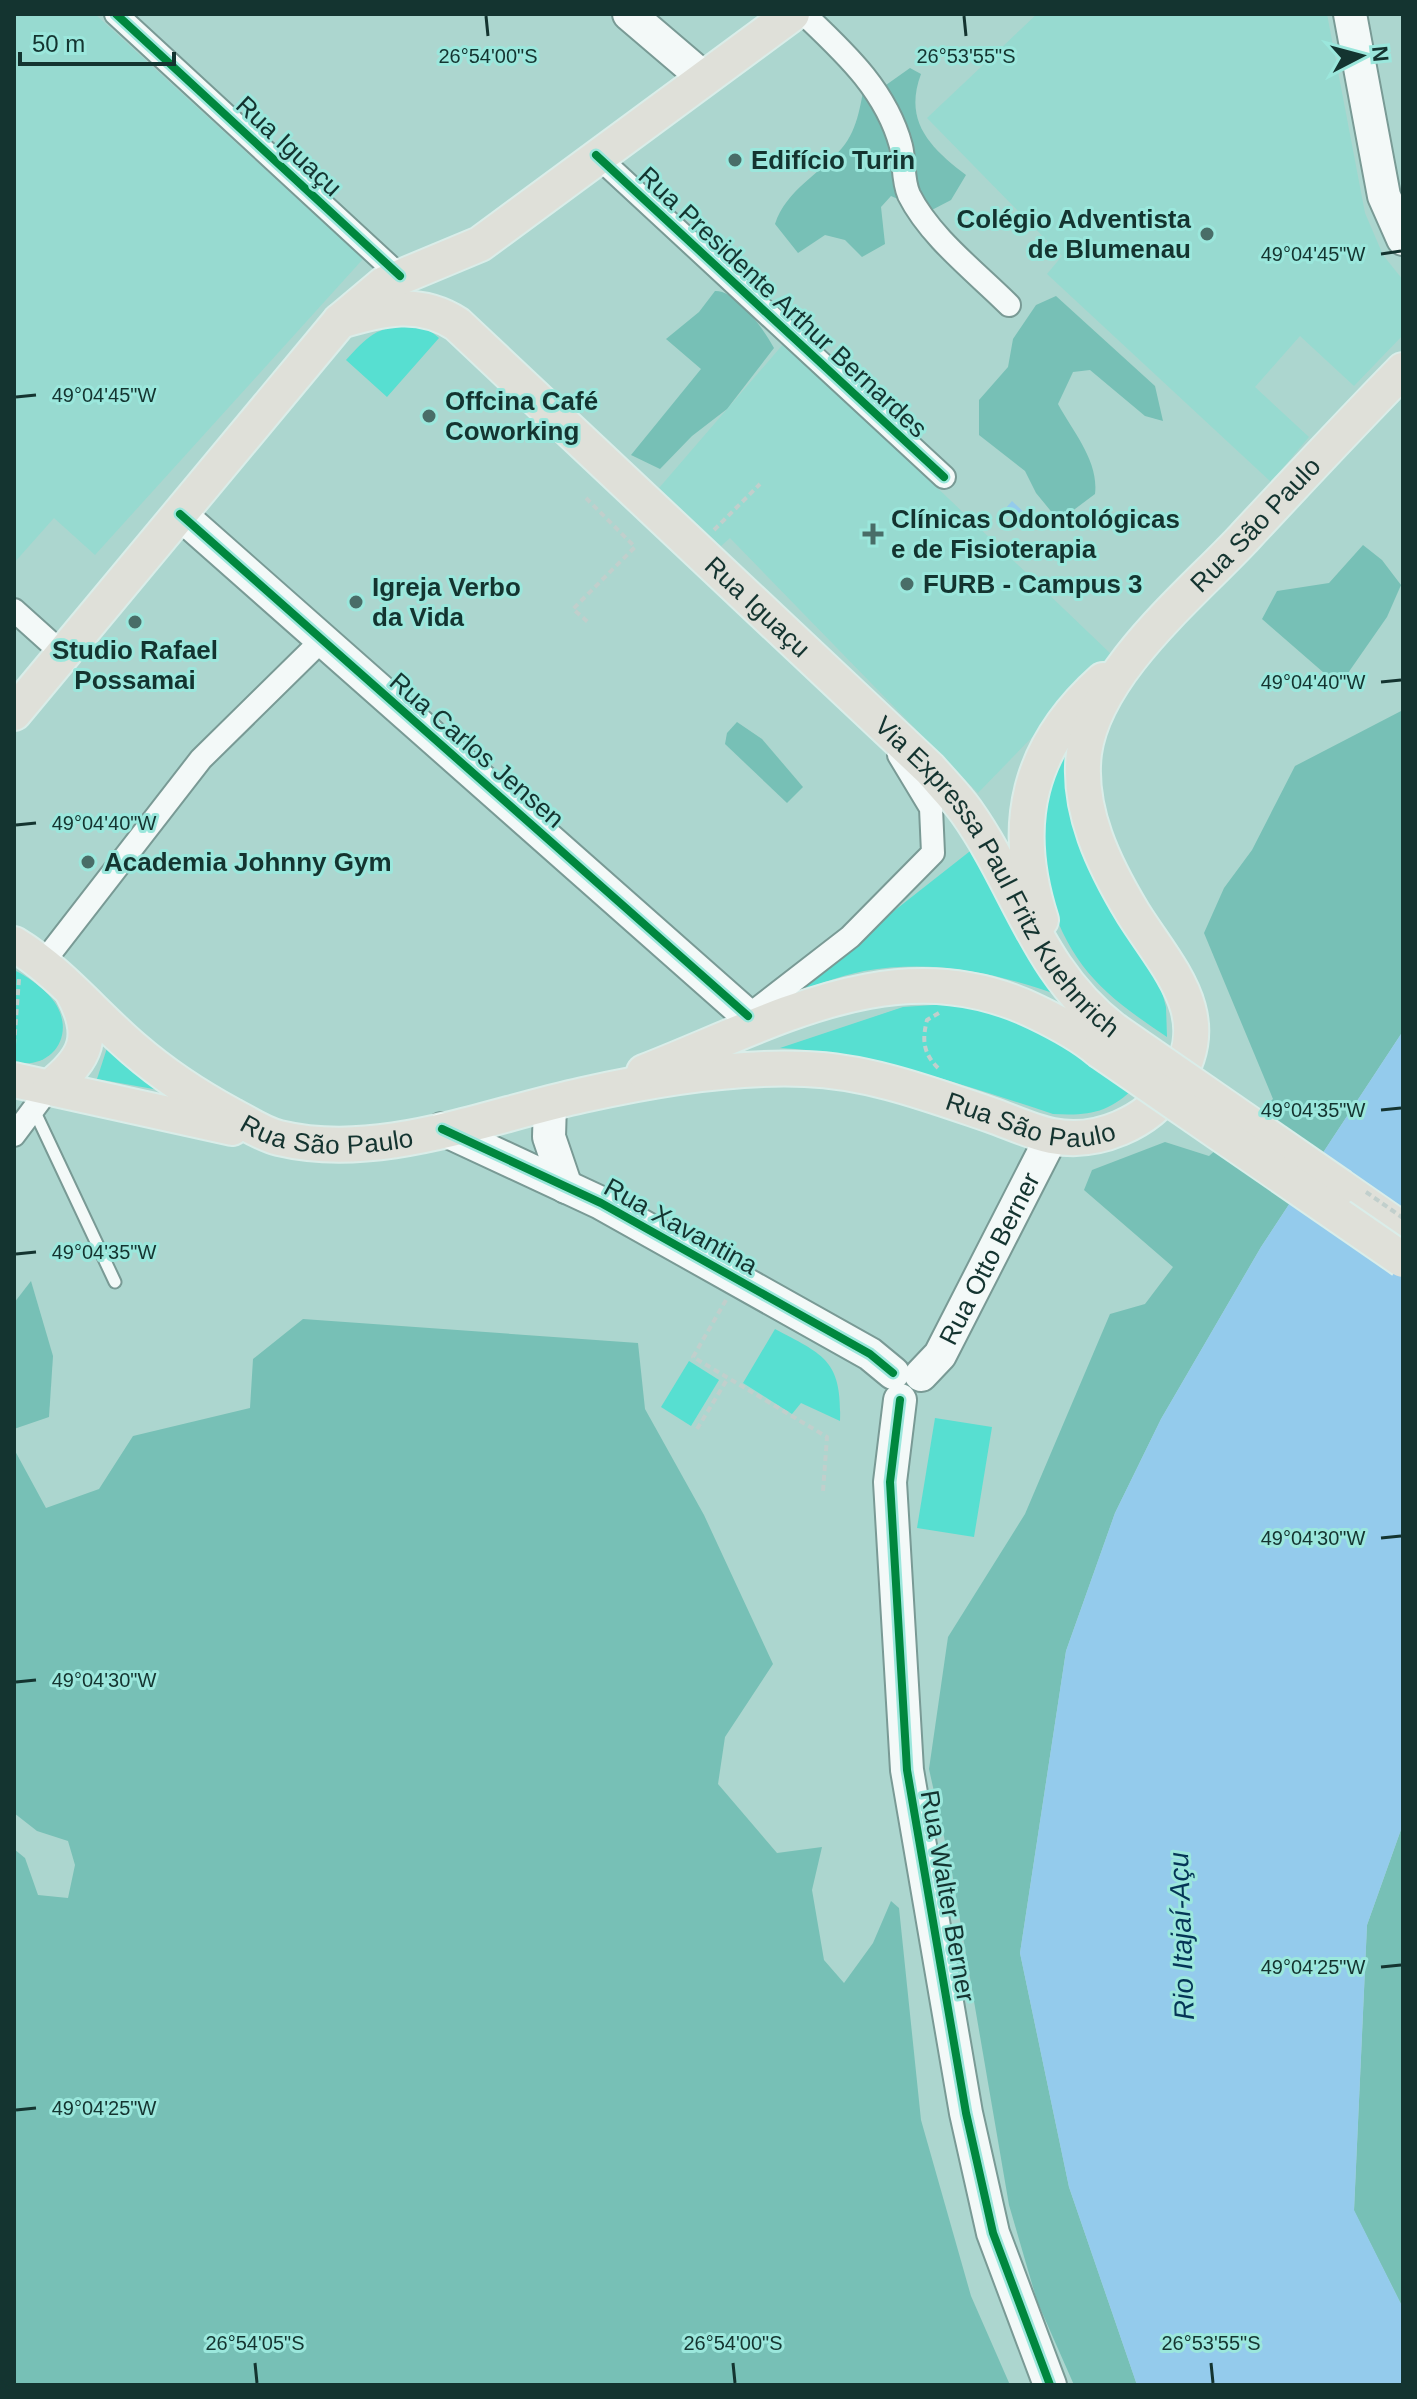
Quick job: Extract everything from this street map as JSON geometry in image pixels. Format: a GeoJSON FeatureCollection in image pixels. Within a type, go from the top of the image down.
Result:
{"type":"FeatureCollection","features":[{"type":"Feature","properties":{"kind":"main road"},"geometry":{"type":"LineString","coordinates":[[14,713],[340,321],[367,296],[400,276],[480,244],[596,155],[792,14]]}},
{"type":"Feature","properties":{"kind":"main road","name":"Rua Iguaçu"},"geometry":{"type":"LineString","coordinates":[[340,321],[405,307],[432,310],[457,324],[868,711]]}},
{"type":"Feature","properties":{"kind":"main road","name":"Rua São Paulo"},"geometry":{"type":"LineString","coordinates":[[26,952],[70,986],[132,1047],[174,1081],[271,1136],[336,1146],[378,1143],[588,1094],[739,1070],[819,1070],[900,1087],[1052,1136],[1084,1136],[1123,1129],[1148,1112],[1171,1089],[1190,1051],[1187,1000],[1172,967],[1133,913],[1103,857],[1085,808],[1084,749],[1105,697],[1135,651],[1403,370]]}},
{"type":"Feature","properties":{"kind":"main road"},"geometry":{"type":"LineString","coordinates":[[1075,997],[1049,941],[1033,896],[1026,841],[1029,796],[1038,764],[1054,733],[1088,694],[1135,651]]}},
{"type":"Feature","properties":{"kind":"main road","name":"Via Expressa Paul Fritz Kuehnrich"},"geometry":{"type":"LineString","coordinates":[[868,711],[930,769],[966,811],[1042,949],[1107,1040],[1403,1260]]}},
{"type":"Feature","properties":{"kind":"main road","name":"Via Expressa Paul Fritz Kuehnrich"},"geometry":{"type":"LineString","coordinates":[[588,1094],[716,1041],[844,995],[920,984],[969,988],[1016,1002],[1063,1025],[1107,1040],[1403,1230]]}},
{"type":"Feature","properties":{"kind":"main road","name":"Rua São Paulo"},"geometry":{"type":"LineString","coordinates":[[42,1098],[81,1059],[86,1035],[84,1012],[70,986]]}},
{"type":"Feature","properties":{"kind":"main road"},"geometry":{"type":"LineString","coordinates":[[14,1080],[42,1098],[271,1136]]}},
{"type":"Feature","properties":{"kind":"street","name":"Rua Iguaçu"},"geometry":{"type":"LineString","coordinates":[[116,14],[400,276]]}},
{"type":"Feature","properties":{"kind":"street"},"geometry":{"type":"LineString","coordinates":[[629,14],[704,78]]}},
{"type":"Feature","properties":{"kind":"street"},"geometry":{"type":"LineString","coordinates":[[804,14],[853,61],[874,88],[902,149],[903,176],[910,195],[926,219],[1009,305]]}},
{"type":"Feature","properties":{"kind":"street"},"geometry":{"type":"LineString","coordinates":[[1350,14],[1384,196],[1403,239]]}},
{"type":"Feature","properties":{"kind":"street","name":"Rua Presidente Arthur Bernardes"},"geometry":{"type":"LineString","coordinates":[[596,155],[944,477]]}},
{"type":"Feature","properties":{"kind":"street","name":"Rua Carlos Jensen"},"geometry":{"type":"LineString","coordinates":[[180,514],[748,1016]]}},
{"type":"Feature","properties":{"kind":"street"},"geometry":{"type":"LineString","coordinates":[[14,610],[63,654]]}},
{"type":"Feature","properties":{"kind":"street"},"geometry":{"type":"LineString","coordinates":[[26,952],[201,759],[322,640]]}},
{"type":"Feature","properties":{"kind":"street"},"geometry":{"type":"LineString","coordinates":[[716,1041],[850,937],[933,853],[931,808],[914,776],[868,711]]}},
{"type":"Feature","properties":{"kind":"street"},"geometry":{"type":"LineString","coordinates":[[14,1135],[42,1098]]}},
{"type":"Feature","properties":{"kind":"street","name":"Rua Xavantina"},"geometry":{"type":"LineString","coordinates":[[550,1103],[549,1137],[566,1187]]}},
{"type":"Feature","properties":{"kind":"street","name":"Rua Xavantina"},"geometry":{"type":"LineString","coordinates":[[442,1129],[566,1187],[870,1354],[905,1383]]}},
{"type":"Feature","properties":{"kind":"street","name":"Rua Otto Berner"},"geometry":{"type":"LineString","coordinates":[[905,1383],[940,1355],[1052,1136]]}},
{"type":"Feature","properties":{"kind":"street","name":"Rua Walter Berner"},"geometry":{"type":"LineString","coordinates":[[905,1383],[890,1482],[907,1770],[966,2113],[993,2233],[1050,2385]]}},
{"type":"Feature","properties":{"kind":"lane"},"geometry":{"type":"LineString","coordinates":[[42,1098],[115,1282]]}},
{"type":"Feature","properties":{"kind":"path"},"geometry":{"type":"LineString","coordinates":[[719,537],[713,531],[760,484]]}},
{"type":"Feature","properties":{"kind":"path"},"geometry":{"type":"LineString","coordinates":[[586,498],[635,547],[573,609],[589,623]]}},
{"type":"Feature","properties":{"kind":"path"},"geometry":{"type":"LineString","coordinates":[[14,1045],[26,952]]}},
{"type":"Feature","properties":{"kind":"path"},"geometry":{"type":"LineString","coordinates":[[939,1070],[929,1059],[922,1039],[927,1020],[941,1011]]}},
{"type":"Feature","properties":{"kind":"path"},"geometry":{"type":"LineString","coordinates":[[737,1281],[693,1357],[827,1437],[823,1491]]}},
{"type":"Feature","properties":{"kind":"path"},"geometry":{"type":"LineString","coordinates":[[697,1429],[728,1378]]}},
{"type":"Feature","properties":{"kind":"shaded area"},"geometry":{"type":"Polygon","coordinates":[[[14,14],[95,14],[363,259],[95,555],[54,518],[14,563],[14,14]]]}},
{"type":"Feature","properties":{"kind":"shaded area","name":"Colégio Adventista de Blumenau"},"geometry":{"type":"Polygon","coordinates":[[[1037,14],[1327,14],[1365,213],[1383,255],[1403,280],[1403,335],[1354,386],[1300,336],[1255,387],[1309,437],[1271,482],[1047,274],[1062,256],[927,118],[1037,14]]]}},
{"type":"Feature","properties":{"kind":"shaded area"},"geometry":{"type":"Polygon","coordinates":[[[910,68],[921,74],[916,106],[924,132],[942,155],[966,175],[951,200],[928,212],[891,196],[881,207],[885,244],[862,257],[845,240],[825,235],[798,253],[775,224],[780,212],[795,192],[848,140],[858,114],[866,76],[886,85],[910,68]]]}},
{"type":"Feature","properties":{"kind":"shaded area"},"geometry":{"type":"Polygon","coordinates":[[[715,291],[723,292],[741,304],[774,348],[727,409],[692,436],[660,469],[631,455],[701,369],[666,339],[699,312],[715,291]]]}},
{"type":"Feature","properties":{"kind":"shaded area"},"geometry":{"type":"Polygon","coordinates":[[[1056,296],[1155,386],[1163,421],[1145,416],[1090,370],[1073,372],[1058,404],[1089,458],[1095,494],[1059,521],[1036,493],[1025,471],[979,435],[979,400],[1008,367],[1013,339],[1036,305],[1056,296]]]}},
{"type":"Feature","properties":{"kind":"shaded area"},"geometry":{"type":"Polygon","coordinates":[[[410,325],[428,329],[439,338],[387,397],[346,360],[374,334],[410,325]]]}},
{"type":"Feature","properties":{"kind":"shaded area","name":"FURB - Campus 3"},"geometry":{"type":"Polygon","coordinates":[[[785,342],[1112,655],[978,793],[730,538],[721,546],[659,488],[785,342]]]}},
{"type":"Feature","properties":{"kind":"shaded area"},"geometry":{"type":"Polygon","coordinates":[[[1363,545],[1382,560],[1401,585],[1387,617],[1339,686],[1262,619],[1277,591],[1329,583],[1363,545]]]}},
{"type":"Feature","properties":{"kind":"shaded area"},"geometry":{"type":"Polygon","coordinates":[[[1403,710],[1403,1031],[1261,1247],[1161,1419],[1115,1513],[1066,1651],[1020,1953],[1069,2187],[1137,2385],[1074,2385],[1037,2301],[1009,2205],[952,1873],[929,1769],[948,1637],[1025,1514],[1110,1314],[1145,1304],[1173,1267],[1084,1190],[1092,1170],[1165,1142],[1209,1156],[1273,1099],[1204,933],[1224,888],[1252,850],[1295,766],[1403,710]]]}},
{"type":"Feature","properties":{"kind":"shaded area"},"geometry":{"type":"Polygon","coordinates":[[[737,722],[762,739],[803,787],[787,803],[725,744],[727,733],[737,722]]]}},
{"type":"Feature","properties":{"kind":"shaded area"},"geometry":{"type":"Polygon","coordinates":[[[1070,735],[1159,981],[1166,1007],[1167,1037],[1106,991],[1077,958],[1055,916],[1039,867],[1034,835],[1037,817],[1070,735]]]}},
{"type":"Feature","properties":{"kind":"shaded area"},"geometry":{"type":"Polygon","coordinates":[[[974,848],[1017,940],[1058,995],[986,974],[914,966],[854,973],[787,995],[974,848]]]}},
{"type":"Feature","properties":{"kind":"shaded area"},"geometry":{"type":"Polygon","coordinates":[[[14,970],[50,996],[62,1020],[63,1031],[55,1050],[37,1061],[14,1062],[14,970]]]}},
{"type":"Feature","properties":{"kind":"shaded area"},"geometry":{"type":"Polygon","coordinates":[[[948,1004],[1010,1013],[1135,1087],[1098,1111],[1053,1114],[884,1063],[780,1048],[903,1007],[948,1004]]]}},
{"type":"Feature","properties":{"kind":"shaded area"},"geometry":{"type":"Polygon","coordinates":[[[108,1045],[159,1090],[97,1079],[108,1045]]]}},
{"type":"Feature","properties":{"kind":"shaded area"},"geometry":{"type":"Polygon","coordinates":[[[31,1281],[53,1356],[49,1417],[14,1429],[14,1303],[31,1281]]]}},
{"type":"Feature","properties":{"kind":"shaded area"},"geometry":{"type":"Polygon","coordinates":[[[303,1319],[638,1343],[645,1409],[704,1515],[773,1664],[725,1737],[718,1784],[777,1853],[822,1847],[812,1890],[824,1960],[844,1983],[873,1943],[891,1901],[899,1908],[921,2120],[971,2296],[1010,2385],[14,2385],[14,1849],[25,1858],[38,1895],[68,1898],[75,1865],[68,1841],[37,1831],[14,1813],[14,1449],[46,1508],[99,1489],[133,1436],[250,1408],[253,1359],[303,1319]]]}},
{"type":"Feature","properties":{"kind":"shaded area"},"geometry":{"type":"Polygon","coordinates":[[[775,1329],[818,1353],[827,1362],[838,1385],[840,1421],[801,1403],[792,1414],[743,1383],[775,1329]]]}},
{"type":"Feature","properties":{"kind":"shaded area"},"geometry":{"type":"Polygon","coordinates":[[[689,1361],[719,1380],[691,1426],[661,1407],[689,1361]]]}},
{"type":"Feature","properties":{"kind":"shaded area"},"geometry":{"type":"Polygon","coordinates":[[[935,1418],[992,1427],[974,1537],[917,1528],[935,1418]]]}},
{"type":"Feature","properties":{"kind":"shaded area"},"geometry":{"type":"Polygon","coordinates":[[[1403,1824],[1403,2308],[1354,2211],[1367,1925],[1403,1824]]]}},
{"type":"Feature","properties":{"kind":"water"},"geometry":{"type":"Polygon","coordinates":[[[1012,501],[1030,518],[1023,526],[1005,509],[1012,501]]]}},
{"type":"Feature","properties":{"kind":"water","name":"Rio Itajaí-Açu"},"geometry":{"type":"Polygon","coordinates":[[[1403,1031],[1403,1824],[1367,1925],[1354,2210],[1403,2308],[1403,2385],[1137,2385],[1069,2187],[1020,1953],[1066,1651],[1115,1513],[1161,1419],[1261,1247],[1403,1031]]]}},
{"type":"Feature","properties":{"kind":"cycle path"},"geometry":{"type":"LineString","coordinates":[[116,14],[400,276]]}},
{"type":"Feature","properties":{"kind":"cycle path"},"geometry":{"type":"LineString","coordinates":[[596,155],[944,477]]}},
{"type":"Feature","properties":{"kind":"cycle path"},"geometry":{"type":"LineString","coordinates":[[180,514],[748,1016]]}},
{"type":"Feature","properties":{"kind":"cycle path"},"geometry":{"type":"LineString","coordinates":[[442,1129],[601,1203],[870,1354],[893,1373]]}},
{"type":"Feature","properties":{"kind":"cycle path"},"geometry":{"type":"LineString","coordinates":[[900,1400],[890,1482],[907,1770],[966,2113],[993,2233],[1050,2385]]}},
{"type":"Feature","properties":{"kind":"place","name":"Edifício Turin"},"geometry":{"type":"Point","coordinates":[735,160]}},
{"type":"Feature","properties":{"kind":"place","name":"Colégio Adventista de Blumenau"},"geometry":{"type":"Point","coordinates":[1207,234]}},
{"type":"Feature","properties":{"kind":"place","name":"Offcina Café Coworking"},"geometry":{"type":"Point","coordinates":[429,416]}},
{"type":"Feature","properties":{"kind":"place","name":"Clínicas Odontológicas e de Fisioterapia"},"geometry":{"type":"Point","coordinates":[873,534]}},
{"type":"Feature","properties":{"kind":"place","name":"FURB - Campus 3"},"geometry":{"type":"Point","coordinates":[907,584]}},
{"type":"Feature","properties":{"kind":"place","name":"Igreja Verbo da Vida"},"geometry":{"type":"Point","coordinates":[356,602]}},
{"type":"Feature","properties":{"kind":"place","name":"Studio Rafael Possamai"},"geometry":{"type":"Point","coordinates":[135,622]}},
{"type":"Feature","properties":{"kind":"place","name":"Academia Johnny Gym"},"geometry":{"type":"Point","coordinates":[88,862]}}]}
